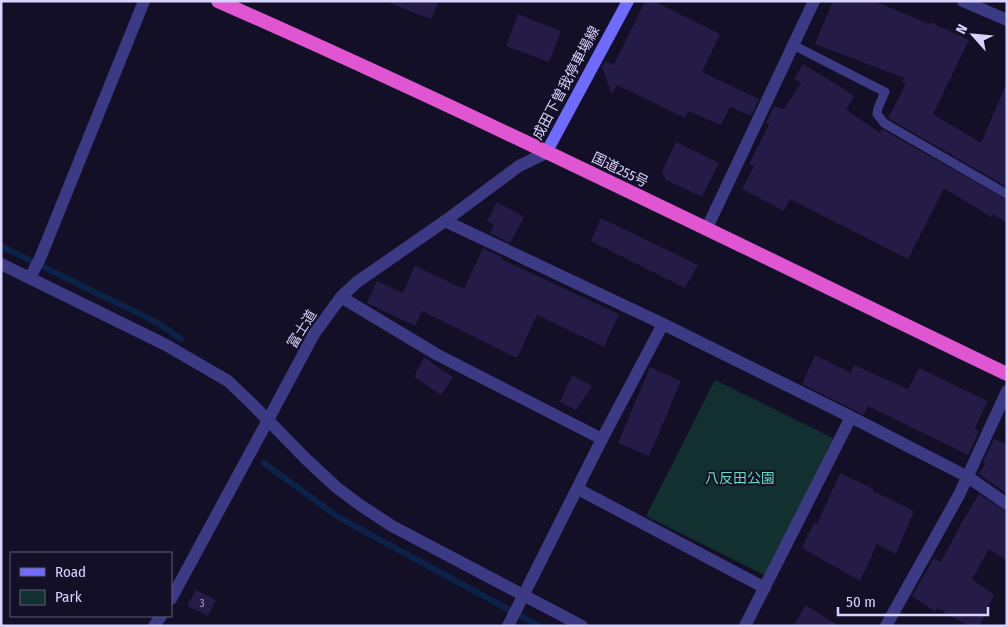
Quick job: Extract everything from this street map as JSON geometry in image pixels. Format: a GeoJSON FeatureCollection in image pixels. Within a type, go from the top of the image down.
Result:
{"type":"FeatureCollection","features":[{"type":"Feature","properties":{"kind":"highway","name":"国道255号"},"geometry":{"type":"LineString","coordinates":[[218,1],[546,153],[1007,374]]}},
{"type":"Feature","properties":{"kind":"main road","name":"成田下曽我停車場線"},"geometry":{"type":"LineString","coordinates":[[546,153],[628,1]]}},
{"type":"Feature","properties":{"kind":"street"},"geometry":{"type":"LineString","coordinates":[[32,274],[144,1]]}},
{"type":"Feature","properties":{"kind":"street"},"geometry":{"type":"LineString","coordinates":[[706,230],[814,1]]}},
{"type":"Feature","properties":{"kind":"street"},"geometry":{"type":"LineString","coordinates":[[963,1],[980,4],[1007,20]]}},
{"type":"Feature","properties":{"kind":"street","name":"富士道"},"geometry":{"type":"LineString","coordinates":[[172,597],[314,334],[341,297],[357,282],[445,221],[518,166],[546,153]]}},
{"type":"Feature","properties":{"kind":"street"},"geometry":{"type":"LineString","coordinates":[[445,221],[663,324],[851,417],[968,477],[1007,504]]}},
{"type":"Feature","properties":{"kind":"street"},"geometry":{"type":"LineString","coordinates":[[1,264],[32,274],[166,346],[228,382],[306,460],[336,487],[360,505],[392,526],[582,626]]}},
{"type":"Feature","properties":{"kind":"street"},"geometry":{"type":"LineString","coordinates":[[341,297],[436,354],[602,439]]}},
{"type":"Feature","properties":{"kind":"street"},"geometry":{"type":"LineString","coordinates":[[513,617],[602,439],[663,324]]}},
{"type":"Feature","properties":{"kind":"street"},"geometry":{"type":"LineString","coordinates":[[886,626],[968,477],[1007,391]]}},
{"type":"Feature","properties":{"kind":"street"},"geometry":{"type":"LineString","coordinates":[[746,626],[851,417]]}},
{"type":"Feature","properties":{"kind":"street"},"geometry":{"type":"LineString","coordinates":[[578,488],[764,588]]}},
{"type":"Feature","properties":{"kind":"lane"},"geometry":{"type":"LineString","coordinates":[[793,45],[885,92],[877,114],[884,123],[1007,194]]}},
{"type":"Feature","properties":{"kind":"green space","name":"八反田公園"},"geometry":{"type":"Polygon","coordinates":[[[715,380],[833,438],[766,576],[646,516],[715,380]]]}},
{"type":"Feature","properties":{"kind":"building"},"geometry":{"type":"Polygon","coordinates":[[[389,1],[439,1],[431,19],[389,3],[389,1]]]}},
{"type":"Feature","properties":{"kind":"building"},"geometry":{"type":"Polygon","coordinates":[[[645,1],[653,1],[720,34],[702,72],[759,99],[751,116],[730,107],[721,125],[688,111],[685,118],[617,85],[612,95],[602,67],[605,61],[614,65],[645,1]]]}},
{"type":"Feature","properties":{"kind":"building"},"geometry":{"type":"Polygon","coordinates":[[[833,1],[874,1],[929,24],[930,22],[969,40],[933,114],[981,143],[1007,82],[1007,187],[888,118],[906,84],[902,82],[904,78],[815,44],[833,1]]]}},
{"type":"Feature","properties":{"kind":"building"},"geometry":{"type":"Polygon","coordinates":[[[518,14],[561,31],[549,62],[506,46],[518,14]]]}},
{"type":"Feature","properties":{"kind":"building"},"geometry":{"type":"Polygon","coordinates":[[[803,64],[855,96],[846,110],[880,133],[882,129],[1007,200],[1007,223],[993,214],[991,217],[944,188],[908,259],[790,199],[784,211],[742,189],[754,166],[749,164],[769,124],[766,123],[774,106],[784,109],[801,83],[794,79],[803,64]]]}},
{"type":"Feature","properties":{"kind":"building"},"geometry":{"type":"Polygon","coordinates":[[[676,142],[719,163],[702,197],[666,180],[662,171],[676,142]]]}},
{"type":"Feature","properties":{"kind":"building"},"geometry":{"type":"Polygon","coordinates":[[[497,202],[524,217],[510,243],[490,233],[494,225],[487,221],[497,202]]]}},
{"type":"Feature","properties":{"kind":"building"},"geometry":{"type":"Polygon","coordinates":[[[601,218],[698,265],[685,288],[591,241],[601,218]]]}},
{"type":"Feature","properties":{"kind":"building"},"geometry":{"type":"Polygon","coordinates":[[[483,248],[502,257],[501,259],[619,314],[604,347],[537,315],[517,358],[422,311],[415,326],[367,303],[377,281],[403,293],[415,266],[464,289],[483,248]]]}},
{"type":"Feature","properties":{"kind":"building"},"geometry":{"type":"Polygon","coordinates":[[[815,355],[851,373],[854,365],[908,389],[919,368],[987,401],[975,429],[979,431],[968,455],[868,406],[864,415],[802,384],[815,355]]]}},
{"type":"Feature","properties":{"kind":"building"},"geometry":{"type":"Polygon","coordinates":[[[424,357],[453,377],[441,395],[414,377],[424,357]]]}},
{"type":"Feature","properties":{"kind":"building"},"geometry":{"type":"Polygon","coordinates":[[[650,367],[681,381],[649,456],[618,443],[650,367]]]}},
{"type":"Feature","properties":{"kind":"building"},"geometry":{"type":"Polygon","coordinates":[[[572,375],[592,386],[576,410],[560,402],[572,375]]]}},
{"type":"Feature","properties":{"kind":"building"},"geometry":{"type":"Polygon","coordinates":[[[994,439],[1007,445],[1007,494],[979,474],[985,464],[983,462],[994,439]]]}},
{"type":"Feature","properties":{"kind":"building"},"geometry":{"type":"Polygon","coordinates":[[[840,473],[914,511],[896,554],[877,544],[860,581],[802,548],[814,523],[817,524],[840,473]]]}},
{"type":"Feature","properties":{"kind":"building"},"geometry":{"type":"Polygon","coordinates":[[[979,494],[1007,512],[1007,561],[989,549],[972,579],[994,595],[980,626],[969,626],[937,608],[935,612],[912,596],[934,558],[941,562],[979,494]]]}},
{"type":"Feature","properties":{"kind":"building"},"geometry":{"type":"Polygon","coordinates":[[[196,590],[216,600],[208,616],[187,606],[196,590]]]}},
{"type":"Feature","properties":{"kind":"building"},"geometry":{"type":"Polygon","coordinates":[[[806,605],[839,626],[793,626],[806,605]]]}},
{"type":"Feature","properties":{"kind":"waterway"},"geometry":{"type":"LineString","coordinates":[[1,246],[158,323],[181,339]]}},
{"type":"Feature","properties":{"kind":"waterway"},"geometry":{"type":"LineString","coordinates":[[264,463],[338,517],[539,626]]}}]}
